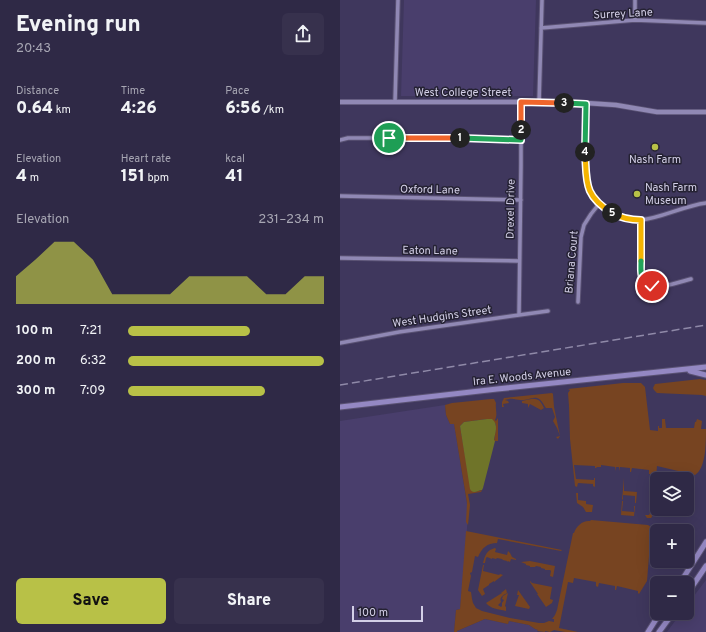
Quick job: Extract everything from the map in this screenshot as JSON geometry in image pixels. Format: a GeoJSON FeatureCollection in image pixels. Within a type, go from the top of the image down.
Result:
{"type":"FeatureCollection","features":[{"type":"Feature","properties":{"kind":"main road","name":"Ira E. Woods Avenue"},"geometry":{"type":"LineString","coordinates":[[340,407],[706,367]]}},
{"type":"Feature","properties":{"kind":"main road"},"geometry":{"type":"LineString","coordinates":[[685,370],[706,375]]}},
{"type":"Feature","properties":{"kind":"main road"},"geometry":{"type":"LineString","coordinates":[[684,576],[706,542]]}},
{"type":"Feature","properties":{"kind":"main road"},"geometry":{"type":"LineString","coordinates":[[694,584],[706,566]]}},
{"type":"Feature","properties":{"kind":"main road"},"geometry":{"type":"LineString","coordinates":[[648,632],[656,620]]}},
{"type":"Feature","properties":{"kind":"main road"},"geometry":{"type":"LineString","coordinates":[[660,632],[668,620]]}},
{"type":"Feature","properties":{"kind":"street"},"geometry":{"type":"LineString","coordinates":[[395,102],[398,0]]}},
{"type":"Feature","properties":{"kind":"street"},"geometry":{"type":"LineString","coordinates":[[540,103],[542,0]]}},
{"type":"Feature","properties":{"kind":"street"},"geometry":{"type":"LineString","coordinates":[[635,0],[635,20]]}},
{"type":"Feature","properties":{"kind":"street","name":"Surrey Lane"},"geometry":{"type":"LineString","coordinates":[[542,28],[635,20],[706,23]]}},
{"type":"Feature","properties":{"kind":"street","name":"West College Street"},"geometry":{"type":"LineString","coordinates":[[340,102],[521,102],[616,105],[657,112],[706,112]]}},
{"type":"Feature","properties":{"kind":"street","name":"Drexel Drive"},"geometry":{"type":"LineString","coordinates":[[519,315],[521,102]]}},
{"type":"Feature","properties":{"kind":"street"},"geometry":{"type":"LineString","coordinates":[[586,104],[586,178],[590,193],[599,204],[619,216],[631,220],[641,220],[706,203]]}},
{"type":"Feature","properties":{"kind":"street"},"geometry":{"type":"LineString","coordinates":[[340,140],[348,138],[422,138],[521,140]]}},
{"type":"Feature","properties":{"kind":"street","name":"Oxford Lane"},"geometry":{"type":"LineString","coordinates":[[340,196],[520,200]]}},
{"type":"Feature","properties":{"kind":"street","name":"Briana Court"},"geometry":{"type":"LineString","coordinates":[[578,302],[581,238],[584,226],[599,204]]}},
{"type":"Feature","properties":{"kind":"street"},"geometry":{"type":"LineString","coordinates":[[641,220],[641,271],[645,283],[652,286],[665,286],[691,279]]}},
{"type":"Feature","properties":{"kind":"street","name":"Eaton Lane"},"geometry":{"type":"LineString","coordinates":[[340,258],[519,261]]}},
{"type":"Feature","properties":{"kind":"street","name":"West Hudgins Street"},"geometry":{"type":"LineString","coordinates":[[340,342],[548,310]]}},
{"type":"Feature","properties":{"kind":"shaded area"},"geometry":{"type":"Polygon","coordinates":[[[404,0],[536,0],[533,96],[401,96],[404,0]]]}},
{"type":"Feature","properties":{"kind":"shaded area"},"geometry":{"type":"Polygon","coordinates":[[[700,379],[706,380],[706,396],[657,393],[653,388],[655,384],[700,379]]]}},
{"type":"Feature","properties":{"kind":"shaded area"},"geometry":{"type":"Polygon","coordinates":[[[623,383],[641,383],[645,387],[650,430],[658,431],[658,426],[659,428],[662,428],[662,419],[665,419],[666,428],[694,428],[697,419],[702,421],[701,429],[706,429],[705,448],[703,461],[699,472],[695,475],[694,472],[682,472],[657,466],[657,472],[650,472],[649,474],[649,470],[632,468],[630,472],[630,468],[620,467],[619,471],[619,467],[616,467],[615,471],[615,467],[601,465],[601,467],[595,468],[595,466],[574,465],[576,479],[594,480],[595,478],[595,487],[593,484],[578,483],[577,487],[575,486],[570,439],[568,393],[570,390],[568,389],[623,383]]]}},
{"type":"Feature","properties":{"kind":"shaded area"},"geometry":{"type":"Polygon","coordinates":[[[552,393],[560,436],[553,421],[555,417],[552,408],[546,408],[537,398],[526,400],[508,399],[505,400],[509,403],[503,404],[504,407],[502,407],[504,398],[552,393]]]}},
{"type":"Feature","properties":{"kind":"shaded area"},"geometry":{"type":"Polygon","coordinates":[[[494,399],[496,403],[496,421],[498,418],[498,441],[494,441],[496,424],[487,419],[464,422],[460,426],[471,490],[474,492],[482,490],[481,492],[468,494],[470,505],[468,525],[466,522],[467,503],[454,424],[450,424],[446,415],[445,405],[494,399]]]}},
{"type":"Feature","properties":{"kind":"shaded area"},"geometry":{"type":"Polygon","coordinates":[[[536,399],[539,401],[544,408],[541,410],[530,404],[528,408],[528,404],[522,403],[522,401],[536,399]]]}},
{"type":"Feature","properties":{"kind":"shaded area"},"geometry":{"type":"Polygon","coordinates":[[[445,405],[446,415],[450,424],[454,423],[468,510],[460,609],[456,610],[454,632],[340,632],[340,421],[445,405]]]}},
{"type":"Feature","properties":{"kind":"shaded area"},"geometry":{"type":"Polygon","coordinates":[[[492,419],[494,421],[496,429],[495,441],[483,488],[482,490],[473,492],[470,489],[460,426],[464,422],[492,419]]]}},
{"type":"Feature","properties":{"kind":"shaded area"},"geometry":{"type":"Polygon","coordinates":[[[624,478],[624,491],[637,492],[636,503],[635,496],[623,495],[622,500],[624,478]]]}},
{"type":"Feature","properties":{"kind":"shaded area"},"geometry":{"type":"Polygon","coordinates":[[[576,493],[578,493],[578,500],[586,501],[586,504],[593,505],[592,512],[586,512],[583,507],[577,503],[576,493]]]}},
{"type":"Feature","properties":{"kind":"shaded area"},"geometry":{"type":"Polygon","coordinates":[[[622,501],[622,511],[634,512],[635,506],[634,516],[621,515],[622,501]]]}},
{"type":"Feature","properties":{"kind":"shaded area"},"geometry":{"type":"Polygon","coordinates":[[[650,513],[650,516],[652,516],[651,518],[647,518],[645,515],[649,515],[650,513]]]}},
{"type":"Feature","properties":{"kind":"shaded area"},"geometry":{"type":"Polygon","coordinates":[[[585,521],[650,526],[647,581],[639,594],[638,591],[617,586],[615,590],[615,586],[599,583],[598,587],[596,586],[596,582],[574,578],[573,583],[568,582],[559,628],[578,632],[554,630],[550,632],[537,631],[538,630],[529,625],[509,621],[508,624],[485,619],[454,632],[456,610],[460,609],[466,531],[562,550],[498,539],[497,543],[488,545],[481,551],[478,557],[475,556],[472,572],[470,573],[471,576],[468,591],[471,592],[473,603],[476,608],[510,618],[544,623],[549,621],[554,622],[554,619],[552,619],[557,610],[573,533],[580,524],[585,521]]]}},
{"type":"Feature","properties":{"kind":"shaded area"},"geometry":{"type":"Polygon","coordinates":[[[495,548],[495,552],[507,555],[508,551],[516,560],[511,559],[510,562],[507,562],[502,559],[492,559],[487,557],[485,563],[483,563],[487,553],[495,548]]]}},
{"type":"Feature","properties":{"kind":"shaded area"},"geometry":{"type":"Polygon","coordinates":[[[530,561],[555,566],[553,577],[550,576],[550,570],[545,570],[536,566],[530,567],[521,562],[530,561]]]}},
{"type":"Feature","properties":{"kind":"shaded area"},"geometry":{"type":"Polygon","coordinates":[[[483,565],[483,571],[503,575],[483,589],[485,594],[482,596],[478,590],[483,565]]]}},
{"type":"Feature","properties":{"kind":"shaded area"},"geometry":{"type":"Polygon","coordinates":[[[706,580],[706,632],[667,632],[676,620],[694,620],[694,596],[706,580]]]}},
{"type":"Feature","properties":{"kind":"shaded area"},"geometry":{"type":"Polygon","coordinates":[[[530,581],[532,583],[552,587],[550,599],[553,600],[552,603],[546,607],[530,581]]]}},
{"type":"Feature","properties":{"kind":"shaded area"},"geometry":{"type":"Polygon","coordinates":[[[506,589],[507,593],[503,596],[508,593],[505,606],[506,611],[492,608],[486,603],[506,589]],[[503,596],[498,605],[501,607],[504,600],[502,599],[503,596]]]}},
{"type":"Feature","properties":{"kind":"shaded area"},"geometry":{"type":"Polygon","coordinates":[[[518,590],[530,607],[529,609],[515,606],[519,595],[517,595],[518,590]]]}},
{"type":"Feature","properties":{"kind":"shaded area"},"geometry":{"type":"Polygon","coordinates":[[[485,619],[508,624],[509,621],[529,625],[539,630],[537,631],[538,632],[457,632],[485,619]]]}},
{"type":"Feature","properties":{"kind":"railway"},"geometry":{"type":"LineString","coordinates":[[340,385],[706,325]]}},
{"type":"Feature","properties":{"kind":"place","name":"Nash Farm"},"geometry":{"type":"Point","coordinates":[655,147]}},
{"type":"Feature","properties":{"kind":"place","name":"Nash Farm Museum"},"geometry":{"type":"Point","coordinates":[637,194]}},
{"type":"Feature","properties":{"kind":"route"},"geometry":{"type":"LineString","coordinates":[[389,138],[521,140],[521,102],[586,104],[585,151],[587,186],[593,198],[605,209],[625,219],[641,220],[641,271],[645,283],[652,286]]}}]}
